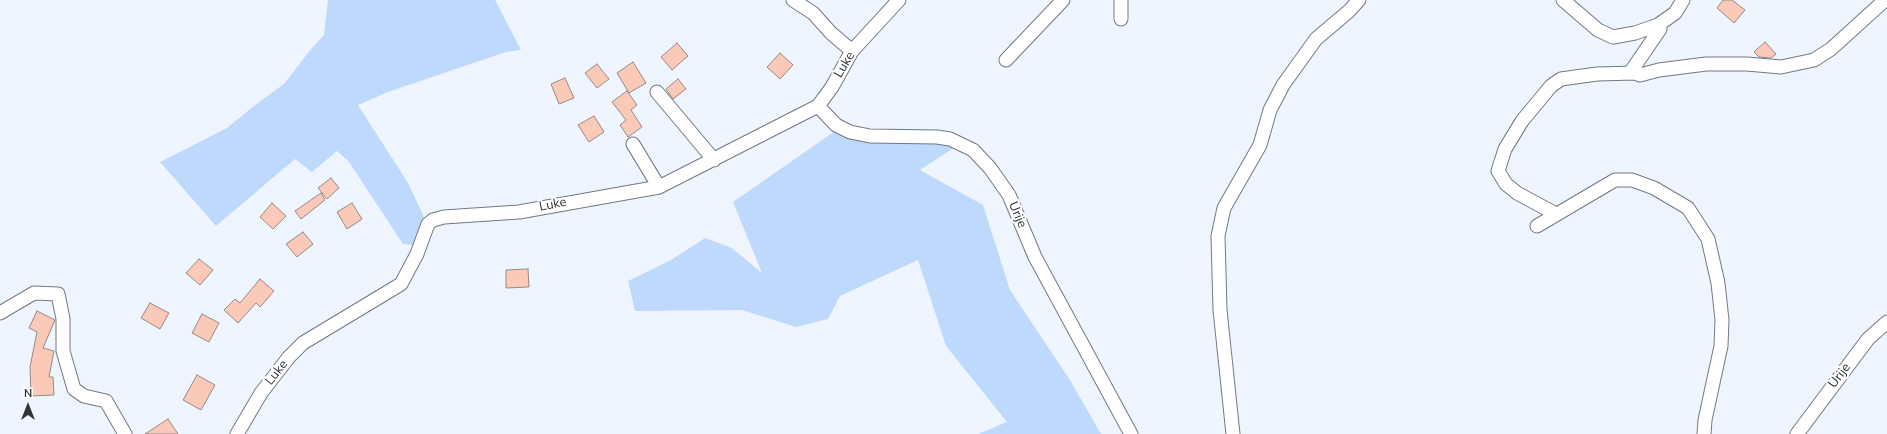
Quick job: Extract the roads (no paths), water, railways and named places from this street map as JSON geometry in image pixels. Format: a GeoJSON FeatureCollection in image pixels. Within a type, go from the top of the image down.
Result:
{"type":"FeatureCollection","features":[{"type":"Feature","properties":{"kind":"street"},"geometry":{"type":"LineString","coordinates":[[793,0],[814,13],[831,33],[852,51]]}},
{"type":"Feature","properties":{"kind":"street","name":"Luke"},"geometry":{"type":"LineString","coordinates":[[237,434],[261,393],[289,357],[303,344],[401,284],[409,272],[420,249],[428,224],[433,220],[444,217],[518,212],[659,187],[818,106],[832,87],[852,51],[899,0]]}},
{"type":"Feature","properties":{"kind":"street"},"geometry":{"type":"LineString","coordinates":[[1006,60],[1063,0]]}},
{"type":"Feature","properties":{"kind":"street"},"geometry":{"type":"LineString","coordinates":[[1121,0],[1121,19]]}},
{"type":"Feature","properties":{"kind":"street"},"geometry":{"type":"LineString","coordinates":[[1233,434],[1220,310],[1218,236],[1224,208],[1257,151],[1270,110],[1283,85],[1316,39],[1349,11],[1359,0]]}},
{"type":"Feature","properties":{"kind":"street"},"geometry":{"type":"LineString","coordinates":[[1563,0],[1598,30],[1613,37],[1635,34],[1658,25],[1675,13],[1683,0]]}},
{"type":"Feature","properties":{"kind":"street"},"geometry":{"type":"LineString","coordinates":[[1556,214],[1516,193],[1506,184],[1498,171],[1505,148],[1522,121],[1551,86],[1561,79],[1597,74],[1640,74],[1706,64],[1747,64],[1781,67],[1814,60],[1831,49],[1885,0]]}},
{"type":"Feature","properties":{"kind":"street"},"geometry":{"type":"LineString","coordinates":[[1635,73],[1632,70],[1660,29],[1658,25]]}},
{"type":"Feature","properties":{"kind":"street"},"geometry":{"type":"LineString","coordinates":[[657,92],[714,160]]}},
{"type":"Feature","properties":{"kind":"street","name":"Urije"},"geometry":{"type":"LineString","coordinates":[[818,106],[836,125],[850,132],[870,136],[937,137],[950,139],[973,150],[990,168],[1009,195],[1035,256],[1131,434]]}},
{"type":"Feature","properties":{"kind":"street"},"geometry":{"type":"LineString","coordinates":[[633,144],[659,187]]}},
{"type":"Feature","properties":{"kind":"street"},"geometry":{"type":"LineString","coordinates":[[1537,226],[1615,180],[1632,180],[1654,188],[1688,208],[1708,239],[1718,283],[1722,320],[1721,346],[1705,420],[1704,434]]}},
{"type":"Feature","properties":{"kind":"street"},"geometry":{"type":"LineString","coordinates":[[0,313],[34,293],[58,294],[63,319],[63,351],[74,389],[84,396],[106,401],[125,434]]}},
{"type":"Feature","properties":{"kind":"street","name":"Urije"},"geometry":{"type":"LineString","coordinates":[[1797,434],[1868,339],[1887,322]]}}]}
